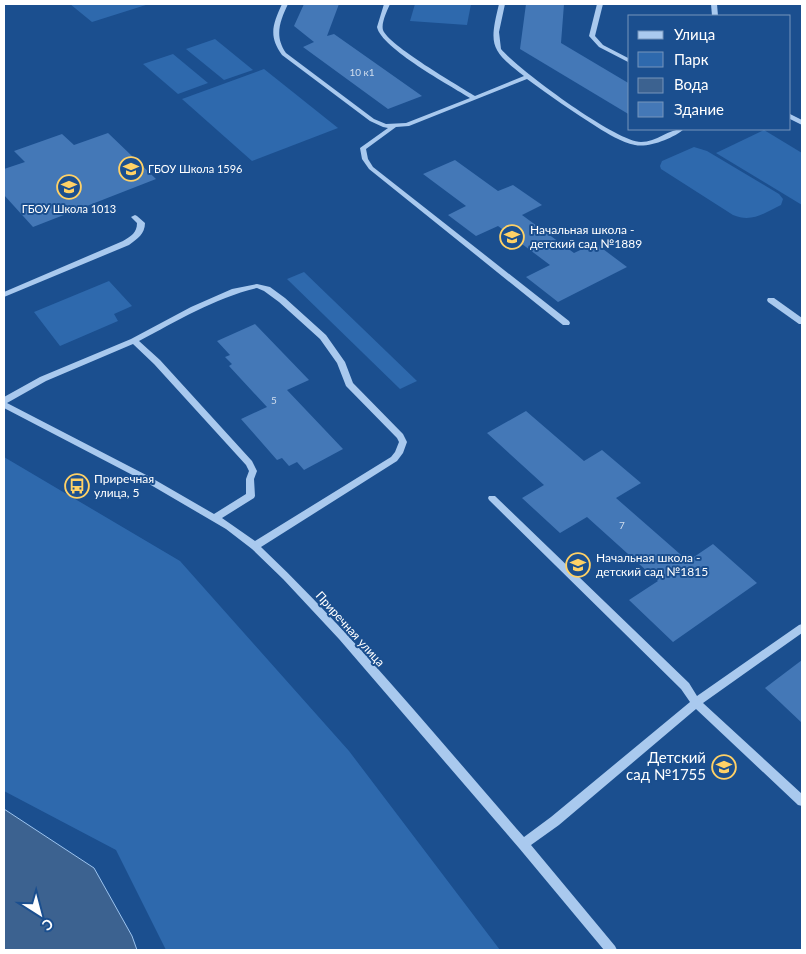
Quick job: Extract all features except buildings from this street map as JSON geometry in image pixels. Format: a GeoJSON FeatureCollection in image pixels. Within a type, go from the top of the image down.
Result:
{"type":"FeatureCollection","features":[{"type":"Feature","properties":{"kind":"street"},"geometry":{"type":"LineString","coordinates":[[285,4],[276,23],[274,34],[281,50],[372,120],[385,126],[407,126],[527,78]]}},
{"type":"Feature","properties":{"kind":"street"},"geometry":{"type":"LineString","coordinates":[[387,4],[380,29],[382,37],[475,98]]}},
{"type":"Feature","properties":{"kind":"street"},"geometry":{"type":"LineString","coordinates":[[502,4],[496,34],[499,50],[503,57],[527,78],[582,114],[632,143],[654,142],[679,130]]}},
{"type":"Feature","properties":{"kind":"street"},"geometry":{"type":"LineString","coordinates":[[600,4],[592,36],[601,46],[628,60]]}},
{"type":"Feature","properties":{"kind":"street"},"geometry":{"type":"LineString","coordinates":[[791,117],[802,123]]}},
{"type":"Feature","properties":{"kind":"street"},"geometry":{"type":"LineString","coordinates":[[4,295],[126,243],[137,235],[141,228],[141,223],[136,217]]}},
{"type":"Feature","properties":{"kind":"street"},"geometry":{"type":"LineString","coordinates":[[4,403],[43,379],[134,341],[194,309],[235,291],[256,286],[267,289],[288,305],[323,337],[341,362],[349,384],[400,436],[403,442],[402,448],[394,459],[255,546]]}},
{"type":"Feature","properties":{"kind":"street"},"geometry":{"type":"LineString","coordinates":[[771,300],[802,322]]}},
{"type":"Feature","properties":{"kind":"street"},"geometry":{"type":"LineString","coordinates":[[134,341],[156,362],[242,456],[253,471],[250,479],[251,496],[215,518]]}},
{"type":"Feature","properties":{"kind":"street","name":"Приречная улица"},"geometry":{"type":"LineString","coordinates":[[4,403],[147,479],[215,518],[255,546],[342,636],[523,844],[611,950]]}},
{"type":"Feature","properties":{"kind":"street"},"geometry":{"type":"LineString","coordinates":[[492,498],[685,686],[696,703],[802,802]]}},
{"type":"Feature","properties":{"kind":"street"},"geometry":{"type":"LineString","coordinates":[[523,844],[555,821],[696,703],[802,628]]}},
{"type":"Feature","properties":{"kind":"lane"},"geometry":{"type":"LineString","coordinates":[[393,127],[363,148],[365,159],[371,168],[566,323]]}},
{"type":"Feature","properties":{"kind":"green space"},"geometry":{"type":"Polygon","coordinates":[[[70,4],[149,4],[92,22],[70,4]]]}},
{"type":"Feature","properties":{"kind":"green space"},"geometry":{"type":"Polygon","coordinates":[[[415,4],[471,4],[467,25],[410,21],[415,4]]]}},
{"type":"Feature","properties":{"kind":"green space"},"geometry":{"type":"Polygon","coordinates":[[[215,39],[253,70],[224,80],[186,49],[215,39]]]}},
{"type":"Feature","properties":{"kind":"green space"},"geometry":{"type":"Polygon","coordinates":[[[173,54],[208,83],[178,94],[143,64],[173,54]]]}},
{"type":"Feature","properties":{"kind":"green space"},"geometry":{"type":"Polygon","coordinates":[[[264,69],[338,128],[252,161],[182,99],[264,69]]]}},
{"type":"Feature","properties":{"kind":"green space"},"geometry":{"type":"Polygon","coordinates":[[[764,130],[802,153],[802,205],[716,153],[764,130]]]}},
{"type":"Feature","properties":{"kind":"green space"},"geometry":{"type":"Polygon","coordinates":[[[694,147],[707,151],[779,194],[783,199],[781,205],[758,216],[746,218],[733,215],[661,169],[662,161],[694,147]]]}},
{"type":"Feature","properties":{"kind":"green space"},"geometry":{"type":"Polygon","coordinates":[[[304,272],[417,381],[400,389],[287,279],[304,272]]]}},
{"type":"Feature","properties":{"kind":"green space"},"geometry":{"type":"Polygon","coordinates":[[[109,281],[132,306],[114,314],[118,321],[60,346],[34,312],[109,281]]]}},
{"type":"Feature","properties":{"kind":"green space"},"geometry":{"type":"Polygon","coordinates":[[[4,457],[180,561],[349,751],[500,950],[166,950],[116,850],[4,791],[4,457]]]}},
{"type":"Feature","properties":{"kind":"water"},"geometry":{"type":"Polygon","coordinates":[[[4,809],[94,868],[132,936],[137,950],[4,950],[4,809]]]}},
{"type":"Feature","properties":{"kind":"place","name":"ГБОУ Школа 1596"},"geometry":{"type":"Point","coordinates":[131,169]}},
{"type":"Feature","properties":{"kind":"place","name":"ГБОУ Школа 1013"},"geometry":{"type":"Point","coordinates":[69,187]}},
{"type":"Feature","properties":{"kind":"place","name":"Начальная школа - детский сад №1889"},"geometry":{"type":"Point","coordinates":[512,237]}},
{"type":"Feature","properties":{"kind":"place","name":"Приречная улица, 5"},"geometry":{"type":"Point","coordinates":[77,486]}},
{"type":"Feature","properties":{"kind":"place","name":"Начальная школа - детский сад №1815"},"geometry":{"type":"Point","coordinates":[578,565]}},
{"type":"Feature","properties":{"kind":"place","name":"Детский сад №1755"},"geometry":{"type":"Point","coordinates":[724,767]}}]}
